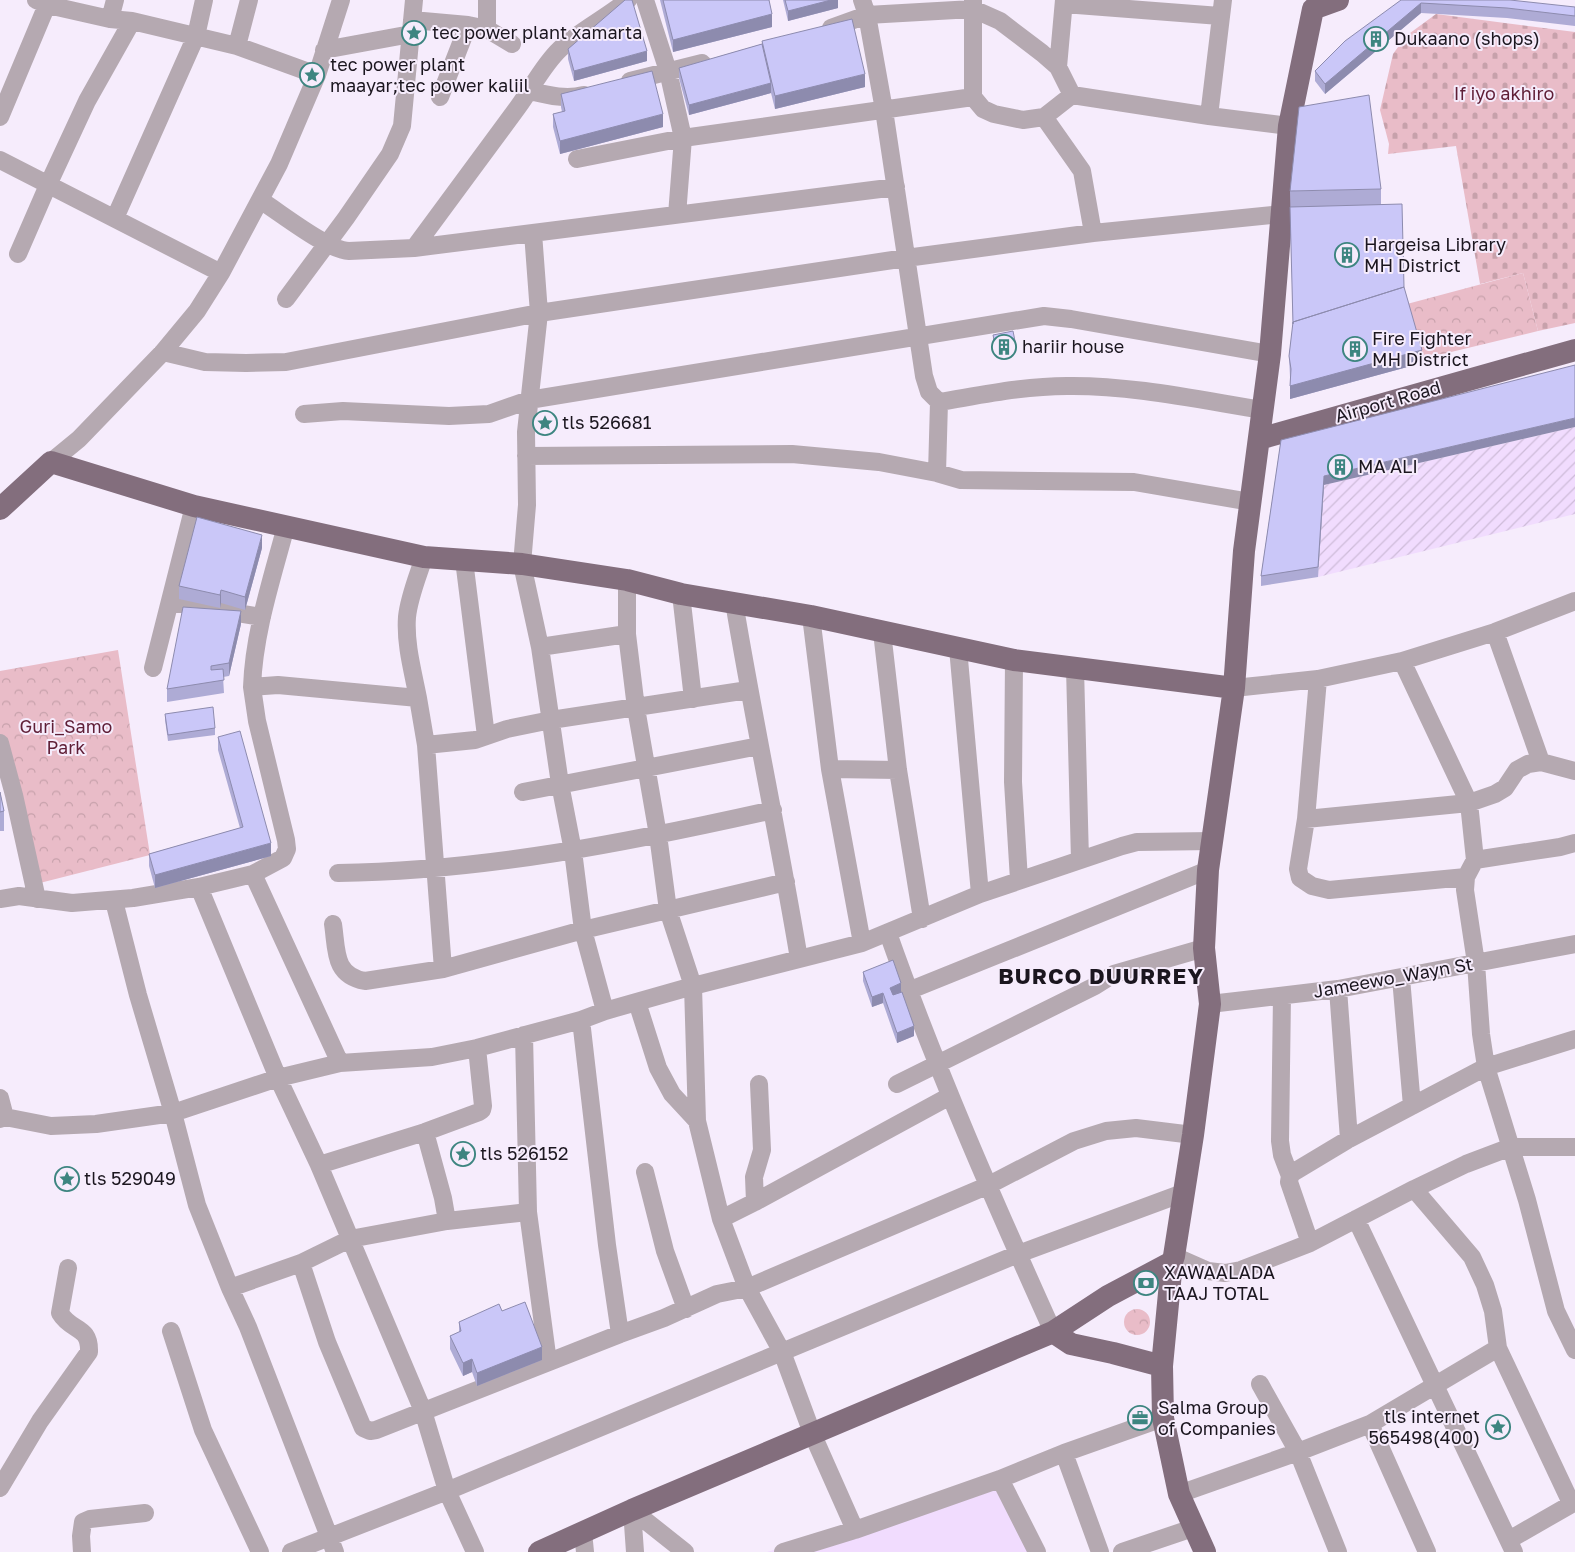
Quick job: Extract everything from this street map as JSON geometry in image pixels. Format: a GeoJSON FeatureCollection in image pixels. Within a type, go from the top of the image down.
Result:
{"type":"FeatureCollection","features":[{"type":"Feature","properties":{"kind":"main road"},"geometry":{"type":"LineString","coordinates":[[1205,1552],[1179,1494],[1163,1418],[1162,1366],[1173,1259],[1193,1135],[1210,1004],[1204,948],[1208,870],[1234,688],[1244,551],[1270,354],[1289,126],[1314,5],[1338,0]]}},
{"type":"Feature","properties":{"kind":"main road","name":"Airport Road"},"geometry":{"type":"LineString","coordinates":[[1259,439],[1575,350]]}},
{"type":"Feature","properties":{"kind":"main road"},"geometry":{"type":"LineString","coordinates":[[0,509],[51,462],[194,506],[424,557],[522,564],[627,580],[681,594],[811,616],[1014,660],[1234,688]]}},
{"type":"Feature","properties":{"kind":"main road"},"geometry":{"type":"LineString","coordinates":[[539,1552],[584,1542],[632,1510],[1053,1332],[1108,1296],[1173,1259]]}},
{"type":"Feature","properties":{"kind":"main road"},"geometry":{"type":"LineString","coordinates":[[1053,1332],[1071,1344],[1113,1352],[1162,1366]]}},
{"type":"Feature","properties":{"kind":"street"},"geometry":{"type":"LineString","coordinates":[[110,19],[114,0]]}},
{"type":"Feature","properties":{"kind":"street"},"geometry":{"type":"LineString","coordinates":[[115,218],[196,36],[204,0]]}},
{"type":"Feature","properties":{"kind":"street"},"geometry":{"type":"LineString","coordinates":[[236,46],[249,0]]}},
{"type":"Feature","properties":{"kind":"street"},"geometry":{"type":"LineString","coordinates":[[51,462],[78,439],[127,387],[164,352],[197,312],[221,273],[279,164],[317,75],[341,0]]}},
{"type":"Feature","properties":{"kind":"street"},"geometry":{"type":"LineString","coordinates":[[286,298],[346,218],[390,154],[402,126],[414,0]]}},
{"type":"Feature","properties":{"kind":"street"},"geometry":{"type":"LineString","coordinates":[[487,0],[488,29]]}},
{"type":"Feature","properties":{"kind":"street"},"geometry":{"type":"LineString","coordinates":[[414,248],[530,91],[548,62],[560,50],[628,0]]}},
{"type":"Feature","properties":{"kind":"street"},"geometry":{"type":"LineString","coordinates":[[645,0],[668,71],[683,138],[677,215]]}},
{"type":"Feature","properties":{"kind":"street"},"geometry":{"type":"LineString","coordinates":[[0,117],[44,2],[110,19],[132,21],[236,46],[317,75]]}},
{"type":"Feature","properties":{"kind":"street"},"geometry":{"type":"LineString","coordinates":[[1058,67],[1064,2],[1222,8],[1208,116]]}},
{"type":"Feature","properties":{"kind":"street"},"geometry":{"type":"LineString","coordinates":[[973,5],[973,97],[983,109],[994,114],[1023,120],[1044,118],[1072,95],[1208,116],[1289,126]]}},
{"type":"Feature","properties":{"kind":"street"},"geometry":{"type":"LineString","coordinates":[[818,33],[865,7],[973,5],[1000,21],[1058,67],[1072,95]]}},
{"type":"Feature","properties":{"kind":"street"},"geometry":{"type":"LineString","coordinates":[[865,7],[884,110],[924,376],[929,392],[939,402],[937,473]]}},
{"type":"Feature","properties":{"kind":"street"},"geometry":{"type":"LineString","coordinates":[[18,254],[87,101],[132,21]]}},
{"type":"Feature","properties":{"kind":"street"},"geometry":{"type":"LineString","coordinates":[[324,50],[412,27],[468,25],[488,29],[512,44]]}},
{"type":"Feature","properties":{"kind":"street"},"geometry":{"type":"LineString","coordinates":[[440,97],[468,25]]}},
{"type":"Feature","properties":{"kind":"street"},"geometry":{"type":"LineString","coordinates":[[530,91],[555,96],[576,97],[668,71],[716,60]]}},
{"type":"Feature","properties":{"kind":"street"},"geometry":{"type":"LineString","coordinates":[[577,159],[683,138],[973,97]]}},
{"type":"Feature","properties":{"kind":"street"},"geometry":{"type":"LineString","coordinates":[[1044,118],[1082,171],[1094,233]]}},
{"type":"Feature","properties":{"kind":"street"},"geometry":{"type":"LineString","coordinates":[[0,160],[221,273]]}},
{"type":"Feature","properties":{"kind":"street"},"geometry":{"type":"LineString","coordinates":[[260,200],[326,243],[346,251],[414,248],[896,187]]}},
{"type":"Feature","properties":{"kind":"street"},"geometry":{"type":"LineString","coordinates":[[164,352],[205,362],[246,364],[286,362],[539,313],[906,258],[1094,233],[1282,214]]}},
{"type":"Feature","properties":{"kind":"street"},"geometry":{"type":"LineString","coordinates":[[533,233],[539,313],[526,432],[527,505],[522,564],[540,647],[560,784],[573,851],[583,930],[605,1011]]}},
{"type":"Feature","properties":{"kind":"street"},"geometry":{"type":"LineString","coordinates":[[304,414],[344,411],[449,416],[489,414],[529,400],[1044,316],[1071,319],[1270,354]]}},
{"type":"Feature","properties":{"kind":"street"},"geometry":{"type":"LineString","coordinates":[[939,402],[1029,387],[1069,386],[1133,390],[1263,410]]}},
{"type":"Feature","properties":{"kind":"street"},"geometry":{"type":"LineString","coordinates":[[526,456],[792,454],[879,462],[937,473],[961,480],[1134,482],[1251,502]]}},
{"type":"Feature","properties":{"kind":"street"},"geometry":{"type":"LineString","coordinates":[[153,668],[194,506]]}},
{"type":"Feature","properties":{"kind":"street"},"geometry":{"type":"LineString","coordinates":[[0,899],[19,896],[72,903],[114,900],[199,887],[253,874],[284,858],[287,849],[257,721],[252,688],[253,667],[262,617],[286,526]]}},
{"type":"Feature","properties":{"kind":"street"},"geometry":{"type":"LineString","coordinates":[[424,557],[411,597],[407,617],[408,639],[426,745],[443,969]]}},
{"type":"Feature","properties":{"kind":"street"},"geometry":{"type":"LineString","coordinates":[[464,560],[486,736]]}},
{"type":"Feature","properties":{"kind":"street"},"geometry":{"type":"LineString","coordinates":[[627,580],[627,634],[636,708],[658,835],[668,910],[693,986],[697,1121],[720,1219],[746,1288],[782,1352],[812,1433],[855,1530]]}},
{"type":"Feature","properties":{"kind":"street"},"geometry":{"type":"LineString","coordinates":[[681,594],[693,699]]}},
{"type":"Feature","properties":{"kind":"street"},"geometry":{"type":"LineString","coordinates":[[171,602],[262,617]]}},
{"type":"Feature","properties":{"kind":"street"},"geometry":{"type":"LineString","coordinates":[[734,602],[748,690],[773,810],[800,958]]}},
{"type":"Feature","properties":{"kind":"street"},"geometry":{"type":"LineString","coordinates":[[1234,688],[1318,679],[1402,661],[1495,632],[1574,604]]}},
{"type":"Feature","properties":{"kind":"street"},"geometry":{"type":"LineString","coordinates":[[811,616],[830,769],[862,943]]}},
{"type":"Feature","properties":{"kind":"street"},"geometry":{"type":"LineString","coordinates":[[882,632],[898,770],[922,919]]}},
{"type":"Feature","properties":{"kind":"street"},"geometry":{"type":"LineString","coordinates":[[1495,632],[1541,762]]}},
{"type":"Feature","properties":{"kind":"street"},"geometry":{"type":"LineString","coordinates":[[540,647],[627,634]]}},
{"type":"Feature","properties":{"kind":"street"},"geometry":{"type":"LineString","coordinates":[[958,648],[980,894]]}},
{"type":"Feature","properties":{"kind":"street"},"geometry":{"type":"LineString","coordinates":[[1014,660],[1014,782],[1019,880]]}},
{"type":"Feature","properties":{"kind":"street"},"geometry":{"type":"LineString","coordinates":[[1402,661],[1469,803],[1475,860],[1466,877],[1465,890],[1476,963],[1481,1034],[1486,1067],[1528,1200],[1556,1310],[1575,1350]]}},
{"type":"Feature","properties":{"kind":"street"},"geometry":{"type":"LineString","coordinates":[[1075,668],[1080,860]]}},
{"type":"Feature","properties":{"kind":"street"},"geometry":{"type":"LineString","coordinates":[[1318,679],[1306,819],[1298,869],[1300,878],[1312,886],[1329,890],[1466,877]]}},
{"type":"Feature","properties":{"kind":"street"},"geometry":{"type":"LineString","coordinates":[[252,688],[278,685],[418,698]]}},
{"type":"Feature","properties":{"kind":"street"},"geometry":{"type":"LineString","coordinates":[[426,745],[474,740],[507,729],[551,720],[748,690]]}},
{"type":"Feature","properties":{"kind":"street"},"geometry":{"type":"LineString","coordinates":[[0,743],[14,795],[37,899]]}},
{"type":"Feature","properties":{"kind":"street"},"geometry":{"type":"LineString","coordinates":[[523,792],[760,746]]}},
{"type":"Feature","properties":{"kind":"street"},"geometry":{"type":"LineString","coordinates":[[1306,819],[1469,803],[1495,794],[1504,788],[1517,770],[1528,764],[1541,762],[1575,771]]}},
{"type":"Feature","properties":{"kind":"street"},"geometry":{"type":"LineString","coordinates":[[830,769],[898,770]]}},
{"type":"Feature","properties":{"kind":"street"},"geometry":{"type":"LineString","coordinates":[[338,873],[435,868],[573,851],[773,810]]}},
{"type":"Feature","properties":{"kind":"street"},"geometry":{"type":"LineString","coordinates":[[0,1098],[2,1118],[51,1126],[96,1124],[173,1113],[278,1078],[340,1063],[432,1058],[477,1048],[581,1020],[605,1011],[693,986],[862,943],[980,894],[1137,842],[1213,841]]}},
{"type":"Feature","properties":{"kind":"street"},"geometry":{"type":"LineString","coordinates":[[1475,860],[1575,843]]}},
{"type":"Feature","properties":{"kind":"street"},"geometry":{"type":"LineString","coordinates":[[908,991],[1208,870]]}},
{"type":"Feature","properties":{"kind":"street"},"geometry":{"type":"LineString","coordinates":[[253,874],[340,1063]]}},
{"type":"Feature","properties":{"kind":"street"},"geometry":{"type":"LineString","coordinates":[[333,924],[339,964],[345,974],[354,979],[365,981],[443,969],[583,930],[786,882]]}},
{"type":"Feature","properties":{"kind":"street"},"geometry":{"type":"LineString","coordinates":[[199,887],[278,1078],[319,1164],[423,1411],[447,1491],[475,1552]]}},
{"type":"Feature","properties":{"kind":"street"},"geometry":{"type":"LineString","coordinates":[[114,900],[138,995],[173,1113],[197,1205],[230,1288],[248,1327],[331,1545]]}},
{"type":"Feature","properties":{"kind":"street"},"geometry":{"type":"LineString","coordinates":[[888,933],[908,991],[950,1096],[1053,1332]]}},
{"type":"Feature","properties":{"kind":"street","name":"Jameewo_Wayn St"},"geometry":{"type":"LineString","coordinates":[[1210,1004],[1338,989],[1575,944]]}},
{"type":"Feature","properties":{"kind":"street"},"geometry":{"type":"LineString","coordinates":[[897,1084],[1095,986],[1114,974],[1204,948]]}},
{"type":"Feature","properties":{"kind":"street"},"geometry":{"type":"LineString","coordinates":[[1401,978],[1412,1106]]}},
{"type":"Feature","properties":{"kind":"street"},"geometry":{"type":"LineString","coordinates":[[1338,989],[1349,1139]]}},
{"type":"Feature","properties":{"kind":"street"},"geometry":{"type":"LineString","coordinates":[[1282,996],[1280,1141],[1282,1155],[1290,1176],[1289,1182],[1310,1243]]}},
{"type":"Feature","properties":{"kind":"street"},"geometry":{"type":"LineString","coordinates":[[637,1002],[658,1068],[672,1094],[697,1121]]}},
{"type":"Feature","properties":{"kind":"street"},"geometry":{"type":"LineString","coordinates":[[581,1020],[620,1334]]}},
{"type":"Feature","properties":{"kind":"street"},"geometry":{"type":"LineString","coordinates":[[524,1035],[528,1212],[548,1362]]}},
{"type":"Feature","properties":{"kind":"street"},"geometry":{"type":"LineString","coordinates":[[1290,1176],[1349,1139],[1486,1067],[1575,1039]]}},
{"type":"Feature","properties":{"kind":"street"},"geometry":{"type":"LineString","coordinates":[[319,1164],[425,1132],[482,1110],[477,1048]]}},
{"type":"Feature","properties":{"kind":"street"},"geometry":{"type":"LineString","coordinates":[[755,1202],[754,1177],[762,1150],[759,1084]]}},
{"type":"Feature","properties":{"kind":"street"},"geometry":{"type":"LineString","coordinates":[[720,1219],[755,1202],[950,1096]]}},
{"type":"Feature","properties":{"kind":"street"},"geometry":{"type":"LineString","coordinates":[[301,1263],[327,1342],[362,1428],[370,1431],[686,1309],[717,1294],[746,1288],[989,1185],[1074,1141],[1106,1131],[1136,1128],[1193,1135]]}},
{"type":"Feature","properties":{"kind":"street"},"geometry":{"type":"LineString","coordinates":[[425,1132],[443,1198],[447,1221]]}},
{"type":"Feature","properties":{"kind":"street"},"geometry":{"type":"LineString","coordinates":[[1173,1259],[1208,1271],[1225,1273],[1241,1270],[1310,1243],[1466,1164],[1511,1148],[1575,1147]]}},
{"type":"Feature","properties":{"kind":"street"},"geometry":{"type":"LineString","coordinates":[[645,1172],[665,1251],[686,1309]]}},
{"type":"Feature","properties":{"kind":"street"},"geometry":{"type":"LineString","coordinates":[[1356,1219],[1511,1546],[1573,1502],[1498,1348],[1493,1311],[1486,1285],[1472,1257],[1414,1189]]}},
{"type":"Feature","properties":{"kind":"street"},"geometry":{"type":"LineString","coordinates":[[291,1552],[331,1545],[447,1491],[1018,1254],[1183,1193]]}},
{"type":"Feature","properties":{"kind":"street"},"geometry":{"type":"LineString","coordinates":[[230,1288],[301,1263],[350,1239],[447,1221],[528,1212]]}},
{"type":"Feature","properties":{"kind":"street"},"geometry":{"type":"LineString","coordinates":[[0,1488],[40,1421],[90,1352],[90,1342],[85,1333],[64,1320],[60,1313],[68,1268]]}},
{"type":"Feature","properties":{"kind":"street"},"geometry":{"type":"LineString","coordinates":[[172,1331],[203,1430],[260,1552]]}},
{"type":"Feature","properties":{"kind":"street"},"geometry":{"type":"LineString","coordinates":[[1179,1494],[1298,1452],[1370,1424],[1498,1348]]}},
{"type":"Feature","properties":{"kind":"street"},"geometry":{"type":"LineString","coordinates":[[1260,1384],[1298,1452],[1338,1552]]}},
{"type":"Feature","properties":{"kind":"street"},"geometry":{"type":"LineString","coordinates":[[783,1552],[855,1530],[1000,1479],[1064,1453],[1163,1418]]}},
{"type":"Feature","properties":{"kind":"street"},"geometry":{"type":"LineString","coordinates":[[1370,1424],[1427,1552]]}},
{"type":"Feature","properties":{"kind":"street"},"geometry":{"type":"LineString","coordinates":[[1064,1453],[1100,1552]]}},
{"type":"Feature","properties":{"kind":"street"},"geometry":{"type":"LineString","coordinates":[[1000,1479],[1037,1552]]}},
{"type":"Feature","properties":{"kind":"street"},"geometry":{"type":"LineString","coordinates":[[632,1510],[635,1552]]}},
{"type":"Feature","properties":{"kind":"street"},"geometry":{"type":"LineString","coordinates":[[632,1510],[685,1552]]}},
{"type":"Feature","properties":{"kind":"street"},"geometry":{"type":"LineString","coordinates":[[79,1551],[83,1522],[90,1519],[145,1513]]}},
{"type":"Feature","properties":{"kind":"street"},"geometry":{"type":"LineString","coordinates":[[1122,1552],[1193,1528]]}},
{"type":"Feature","properties":{"kind":"shaded area"},"geometry":{"type":"Polygon","coordinates":[[[1575,427],[1575,514],[1318,577],[1324,485],[1575,427]]]}},
{"type":"Feature","properties":{"kind":"shaded area"},"geometry":{"type":"Polygon","coordinates":[[[1000,1479],[1028,1552],[767,1552],[1000,1479]]]}},
{"type":"Feature","properties":{"kind":"green space","name":"If iyo akhiro"},"geometry":{"type":"Polygon","coordinates":[[[1436,14],[1575,32],[1575,323],[1538,331],[1523,273],[1480,284],[1456,146],[1388,154],[1389,144],[1380,110],[1393,54],[1406,36],[1436,14]]]}},
{"type":"Feature","properties":{"kind":"green space"},"geometry":{"type":"Polygon","coordinates":[[[1523,273],[1538,331],[1422,359],[1407,304],[1523,273]]]}},
{"type":"Feature","properties":{"kind":"green space","name":"Guri_Samo Park"},"geometry":{"type":"Polygon","coordinates":[[[118,650],[150,855],[28,886],[0,743],[0,671],[118,650]]]}},
{"type":"Feature","properties":{"kind":"green space"},"geometry":{"type":"Polygon","coordinates":[[[1137,1309],[1146,1313],[1150,1322],[1146,1331],[1137,1335],[1128,1331],[1124,1322],[1128,1313],[1137,1309]]]}},
{"type":"Feature","properties":{"kind":"building"},"geometry":{"type":"Polygon","coordinates":[[[625,0],[632,0],[647,51],[574,71],[568,49],[625,0]]]}},
{"type":"Feature","properties":{"kind":"building"},"geometry":{"type":"Polygon","coordinates":[[[663,0],[769,0],[772,14],[673,40],[663,0]]]}},
{"type":"Feature","properties":{"kind":"building"},"geometry":{"type":"Polygon","coordinates":[[[785,0],[831,0],[788,11],[785,0]]]}},
{"type":"Feature","properties":{"kind":"building"},"geometry":{"type":"Polygon","coordinates":[[[1401,0],[1510,0],[1575,7],[1575,16],[1507,8],[1421,3],[1325,84],[1315,71],[1345,41],[1401,0]]]}},
{"type":"Feature","properties":{"kind":"building"},"geometry":{"type":"Polygon","coordinates":[[[852,19],[865,74],[775,96],[762,41],[852,19]]]}},
{"type":"Feature","properties":{"kind":"building"},"geometry":{"type":"Polygon","coordinates":[[[762,44],[771,83],[689,105],[679,68],[762,44]]]}},
{"type":"Feature","properties":{"kind":"building"},"geometry":{"type":"Polygon","coordinates":[[[652,71],[663,114],[560,141],[553,114],[565,111],[561,94],[652,71]]]}},
{"type":"Feature","properties":{"kind":"building"},"geometry":{"type":"Polygon","coordinates":[[[1369,95],[1381,189],[1290,191],[1299,107],[1369,95]]]}},
{"type":"Feature","properties":{"kind":"building","name":"Hargeisa Library MH District"},"geometry":{"type":"Polygon","coordinates":[[[1402,204],[1404,287],[1293,322],[1293,324],[1290,207],[1402,204]]]}},
{"type":"Feature","properties":{"kind":"building","name":"Fire Fighter MH District"},"geometry":{"type":"Polygon","coordinates":[[[1404,287],[1422,350],[1290,386],[1291,369],[1289,356],[1293,322],[1404,287]]]}},
{"type":"Feature","properties":{"kind":"building"},"geometry":{"type":"Polygon","coordinates":[[[1013,331],[1016,346],[996,349],[993,335],[1013,331]]]}},
{"type":"Feature","properties":{"kind":"building","name":"MA ALI"},"geometry":{"type":"Polygon","coordinates":[[[1575,365],[1575,418],[1324,476],[1318,567],[1261,576],[1281,440],[1575,365]]]}},
{"type":"Feature","properties":{"kind":"building"},"geometry":{"type":"Polygon","coordinates":[[[197,517],[262,535],[245,597],[221,590],[220,595],[179,586],[197,517]]]}},
{"type":"Feature","properties":{"kind":"building"},"geometry":{"type":"Polygon","coordinates":[[[183,607],[241,611],[229,663],[211,666],[211,670],[223,669],[224,680],[167,689],[183,607]]]}},
{"type":"Feature","properties":{"kind":"building"},"geometry":{"type":"Polygon","coordinates":[[[213,707],[215,728],[168,735],[165,714],[213,707]]]}},
{"type":"Feature","properties":{"kind":"building"},"geometry":{"type":"Polygon","coordinates":[[[240,731],[271,843],[155,875],[149,854],[243,827],[218,737],[240,731]]]}},
{"type":"Feature","properties":{"kind":"building"},"geometry":{"type":"Polygon","coordinates":[[[0,792],[4,811],[0,812],[0,792]]]}},
{"type":"Feature","properties":{"kind":"building"},"geometry":{"type":"Polygon","coordinates":[[[893,960],[901,983],[890,988],[893,995],[902,992],[914,1026],[897,1033],[883,993],[872,997],[863,972],[893,960]]]}},
{"type":"Feature","properties":{"kind":"building"},"geometry":{"type":"Polygon","coordinates":[[[525,1302],[542,1347],[477,1373],[472,1359],[463,1363],[450,1336],[461,1331],[459,1322],[499,1304],[502,1311],[525,1302]]]}},
{"type":"Feature","properties":{"kind":"place","name":"tec power plant xamarta"},"geometry":{"type":"Point","coordinates":[414,33]}},
{"type":"Feature","properties":{"kind":"place","name":"Dukaano (shops)"},"geometry":{"type":"Point","coordinates":[1376,39]}},
{"type":"Feature","properties":{"kind":"place","name":"tec power plant maayar;tec power kaliil"},"geometry":{"type":"Point","coordinates":[312,75]}},
{"type":"Feature","properties":{"kind":"place","name":"Hargeisa Library MH District"},"geometry":{"type":"Point","coordinates":[1347,255]}},
{"type":"Feature","properties":{"kind":"place","name":"hariir house"},"geometry":{"type":"Point","coordinates":[1004,347]}},
{"type":"Feature","properties":{"kind":"place","name":"Fire Fighter MH District"},"geometry":{"type":"Point","coordinates":[1355,349]}},
{"type":"Feature","properties":{"kind":"place","name":"tls 526681"},"geometry":{"type":"Point","coordinates":[545,423]}},
{"type":"Feature","properties":{"kind":"place","name":"MA ALI"},"geometry":{"type":"Point","coordinates":[1340,467]}},
{"type":"Feature","properties":{"kind":"place","name":"tls 526152"},"geometry":{"type":"Point","coordinates":[463,1154]}},
{"type":"Feature","properties":{"kind":"place","name":"tls 529049"},"geometry":{"type":"Point","coordinates":[67,1179]}},
{"type":"Feature","properties":{"kind":"place","name":"XAWAALADA TAAJ TOTAL"},"geometry":{"type":"Point","coordinates":[1146,1283]}},
{"type":"Feature","properties":{"kind":"place","name":"Salma Group of Companies"},"geometry":{"type":"Point","coordinates":[1140,1418]}},
{"type":"Feature","properties":{"kind":"place","name":"tls internet 565498(400)"},"geometry":{"type":"Point","coordinates":[1498,1427]}},
{"type":"Feature","properties":{"kind":"district","name":"BURCO DUURREY"},"geometry":{"type":"Point","coordinates":[1101,976]}}]}
